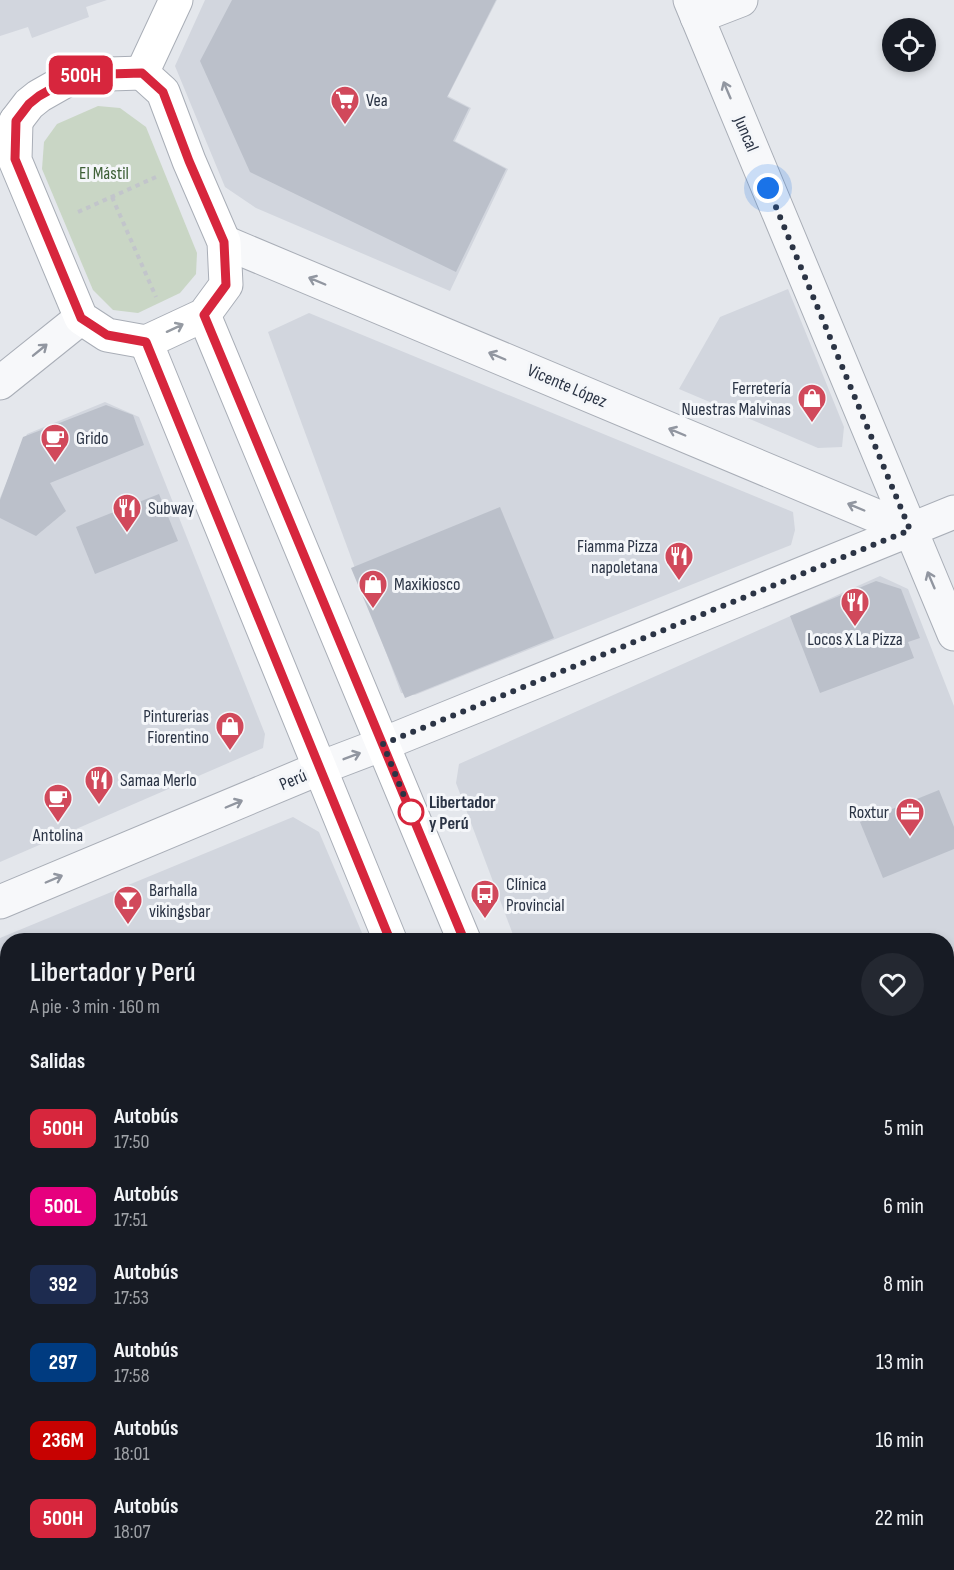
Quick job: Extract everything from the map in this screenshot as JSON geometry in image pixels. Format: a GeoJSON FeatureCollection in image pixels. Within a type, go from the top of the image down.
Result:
{"type":"FeatureCollection","features":[{"type":"Feature","properties":{"kind":"main road"},"geometry":{"type":"LineString","coordinates":[[142,73],[176,0]]}},
{"type":"Feature","properties":{"kind":"main road"},"geometry":{"type":"LineString","coordinates":[[142,73],[163,92],[189,161],[224,242],[226,285],[204,315],[158,336],[107,335],[81,318],[15,159],[8,117],[76,75],[142,73]]}},
{"type":"Feature","properties":{"kind":"main road"},"geometry":{"type":"LineString","coordinates":[[204,315],[461,933]]}},
{"type":"Feature","properties":{"kind":"main road"},"geometry":{"type":"LineString","coordinates":[[158,336],[320,768],[387,933]]}},
{"type":"Feature","properties":{"kind":"street"},"geometry":{"type":"LineString","coordinates":[[694,9],[741,0]]}},
{"type":"Feature","properties":{"kind":"street","name":"Juncal"},"geometry":{"type":"LineString","coordinates":[[694,9],[954,634]]}},
{"type":"Feature","properties":{"kind":"street","name":"Vicente López"},"geometry":{"type":"LineString","coordinates":[[224,242],[910,530]]}},
{"type":"Feature","properties":{"kind":"street"},"geometry":{"type":"LineString","coordinates":[[0,383],[81,318]]}},
{"type":"Feature","properties":{"kind":"street","name":"Perú"},"geometry":{"type":"LineString","coordinates":[[0,902],[320,768],[954,512]]}},
{"type":"Feature","properties":{"kind":"path"},"geometry":{"type":"LineString","coordinates":[[44,228],[189,161]]}},
{"type":"Feature","properties":{"kind":"path"},"geometry":{"type":"LineString","coordinates":[[112,197],[158,336]]}},
{"type":"Feature","properties":{"kind":"shaded area"},"geometry":{"type":"Polygon","coordinates":[[[0,0],[107,0],[86,7],[89,17],[32,38],[28,27],[0,36],[0,0]]]}},
{"type":"Feature","properties":{"kind":"shaded area","name":"Vea"},"geometry":{"type":"Polygon","coordinates":[[[205,0],[497,0],[448,96],[471,108],[455,141],[508,169],[450,291],[256,208],[225,187],[175,66],[205,0]]]}},
{"type":"Feature","properties":{"kind":"shaded area"},"geometry":{"type":"Polygon","coordinates":[[[788,289],[844,427],[842,447],[818,448],[679,389],[720,317],[788,289]]]}},
{"type":"Feature","properties":{"kind":"shaded area"},"geometry":{"type":"Polygon","coordinates":[[[309,313],[793,512],[795,530],[791,545],[415,695],[401,693],[268,332],[309,313]]]}},
{"type":"Feature","properties":{"kind":"shaded area"},"geometry":{"type":"Polygon","coordinates":[[[105,402],[139,417],[265,734],[263,748],[0,862],[0,498],[27,434],[105,402]]]}},
{"type":"Feature","properties":{"kind":"shaded area"},"geometry":{"type":"Polygon","coordinates":[[[880,576],[908,589],[954,706],[954,933],[512,933],[456,783],[459,764],[880,576]]]}},
{"type":"Feature","properties":{"kind":"shaded area"},"geometry":{"type":"Polygon","coordinates":[[[293,817],[319,832],[362,933],[12,933],[293,817]]]}},
{"type":"Feature","properties":{"kind":"green space","name":"El Mástil"},"geometry":{"type":"Polygon","coordinates":[[[98,106],[120,108],[146,127],[197,253],[196,274],[180,293],[138,313],[113,310],[93,290],[42,169],[44,142],[57,124],[98,106]]]}},
{"type":"Feature","properties":{"kind":"building","name":"Vea"},"geometry":{"type":"Polygon","coordinates":[[[232,0],[496,0],[447,97],[469,108],[453,141],[506,169],[456,272],[250,172],[200,61],[232,0]]]}},
{"type":"Feature","properties":{"kind":"building","name":"Grido"},"geometry":{"type":"Polygon","coordinates":[[[106,405],[133,415],[144,445],[50,483],[66,511],[36,536],[0,518],[0,500],[23,437],[106,405]]]}},
{"type":"Feature","properties":{"kind":"building","name":"Subway"},"geometry":{"type":"Polygon","coordinates":[[[159,494],[178,541],[95,574],[76,527],[159,494]]]}},
{"type":"Feature","properties":{"kind":"building"},"geometry":{"type":"Polygon","coordinates":[[[500,507],[554,638],[405,698],[351,568],[500,507]]]}},
{"type":"Feature","properties":{"kind":"building","name":"Locos X La Pizza"},"geometry":{"type":"Polygon","coordinates":[[[876,581],[901,589],[920,638],[908,642],[914,658],[820,693],[790,616],[876,581]]]}},
{"type":"Feature","properties":{"kind":"building","name":"Roxtur"},"geometry":{"type":"Polygon","coordinates":[[[939,790],[954,827],[954,849],[883,878],[860,822],[939,790]]]}},
{"type":"Feature","properties":{"kind":"bus line","name":"500H"},"geometry":{"type":"LineString","coordinates":[[387,933],[146,342],[107,335],[81,318],[15,159],[16,121],[29,104],[39,96],[76,75],[142,73],[163,92],[189,161],[224,242],[226,285],[204,315],[461,933]]}},
{"type":"Feature","properties":{"kind":"place","name":"Vea"},"geometry":{"type":"Point","coordinates":[345,126]}},
{"type":"Feature","properties":{"kind":"place","name":"Ferretería Nuestras Malvinas"},"geometry":{"type":"Point","coordinates":[812,424]}},
{"type":"Feature","properties":{"kind":"place","name":"Grido"},"geometry":{"type":"Point","coordinates":[55,464]}},
{"type":"Feature","properties":{"kind":"place","name":"Subway"},"geometry":{"type":"Point","coordinates":[127,534]}},
{"type":"Feature","properties":{"kind":"place","name":"Fiamma Pizza napoletana"},"geometry":{"type":"Point","coordinates":[679,582]}},
{"type":"Feature","properties":{"kind":"place","name":"Maxikiosco"},"geometry":{"type":"Point","coordinates":[373,610]}},
{"type":"Feature","properties":{"kind":"place","name":"Locos X La Pizza"},"geometry":{"type":"Point","coordinates":[855,628]}},
{"type":"Feature","properties":{"kind":"place","name":"Pinturerias Fiorentino"},"geometry":{"type":"Point","coordinates":[230,752]}},
{"type":"Feature","properties":{"kind":"place","name":"Samaa Merlo"},"geometry":{"type":"Point","coordinates":[99,806]}},
{"type":"Feature","properties":{"kind":"place","name":"Libertador y Perú"},"geometry":{"type":"Point","coordinates":[411,812]}},
{"type":"Feature","properties":{"kind":"place","name":"Antolina"},"geometry":{"type":"Point","coordinates":[58,824]}},
{"type":"Feature","properties":{"kind":"place","name":"Roxtur"},"geometry":{"type":"Point","coordinates":[910,838]}},
{"type":"Feature","properties":{"kind":"place","name":"Clínica Provincial"},"geometry":{"type":"Point","coordinates":[485,920]}},
{"type":"Feature","properties":{"kind":"place","name":"Barhalla vikingsbar"},"geometry":{"type":"Point","coordinates":[128,926]}},
{"type":"Feature","properties":{"kind":"route"},"geometry":{"type":"LineString","coordinates":[[411,812],[383,744],[910,530],[768,188]]}}]}
